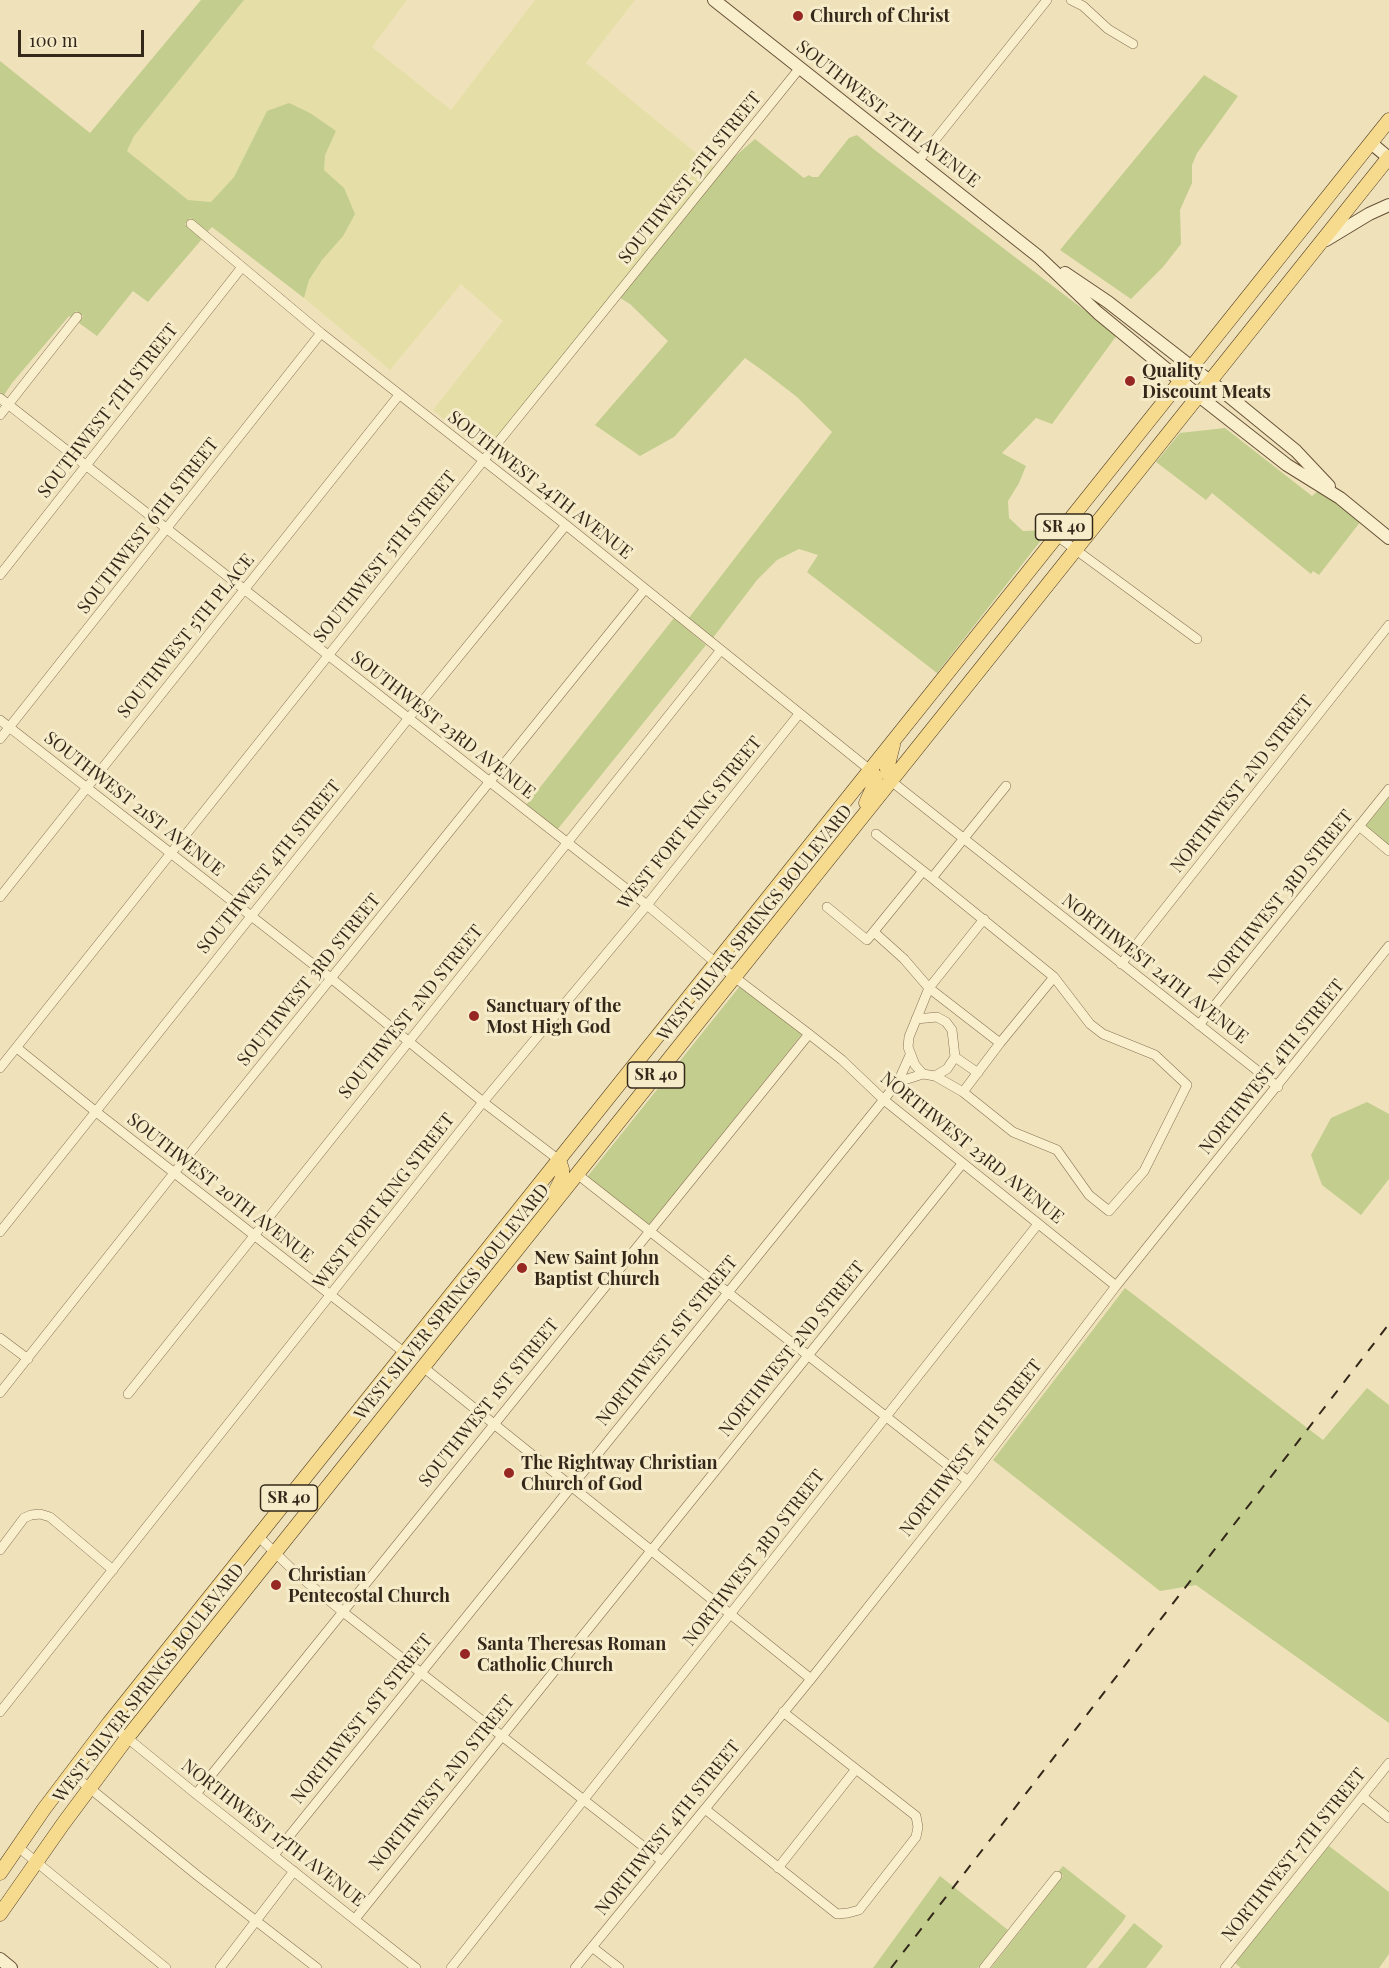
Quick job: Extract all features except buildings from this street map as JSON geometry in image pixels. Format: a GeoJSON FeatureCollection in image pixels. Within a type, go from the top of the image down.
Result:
{"type":"FeatureCollection","features":[{"type":"Feature","properties":{"kind":"main road","name":"SOUTHWEST 27TH AVENUE"},"geometry":{"type":"LineString","coordinates":[[714,0],[1040,257],[1108,302],[1211,381],[1296,451],[1340,498]]}},
{"type":"Feature","properties":{"kind":"main road","name":"WEST SILVER SPRINGS BOULEVARD"},"geometry":{"type":"LineString","coordinates":[[0,1873],[71,1773],[258,1536],[1389,120]]}},
{"type":"Feature","properties":{"kind":"main road"},"geometry":{"type":"LineString","coordinates":[[1371,143],[1389,157]]}},
{"type":"Feature","properties":{"kind":"main road","name":"WEST SILVER SPRINGS BOULEVARD"},"geometry":{"type":"LineString","coordinates":[[0,1914],[127,1738],[1389,157]]}},
{"type":"Feature","properties":{"kind":"main road"},"geometry":{"type":"LineString","coordinates":[[1320,244],[1369,214],[1389,205]]}},
{"type":"Feature","properties":{"kind":"main road","name":"SOUTHWEST 27TH AVENUE"},"geometry":{"type":"LineString","coordinates":[[1040,257],[1098,313],[1199,396],[1287,465],[1340,498]]}},
{"type":"Feature","properties":{"kind":"main road"},"geometry":{"type":"LineString","coordinates":[[1340,498],[1389,538]]}},
{"type":"Feature","properties":{"kind":"main road"},"geometry":{"type":"LineString","coordinates":[[891,781],[888,769],[895,740]]}},
{"type":"Feature","properties":{"kind":"main road"},"geometry":{"type":"LineString","coordinates":[[862,817],[876,781],[870,770]]}},
{"type":"Feature","properties":{"kind":"main road"},"geometry":{"type":"LineString","coordinates":[[577,1174],[573,1163],[577,1149],[625,1089],[625,1076]]}},
{"type":"Feature","properties":{"kind":"main road"},"geometry":{"type":"LineString","coordinates":[[525,1239],[524,1231],[558,1188],[562,1178],[559,1160]]}},
{"type":"Feature","properties":{"kind":"main road"},"geometry":{"type":"LineString","coordinates":[[422,1331],[419,1349],[423,1367]]}},
{"type":"Feature","properties":{"kind":"main road"},"geometry":{"type":"LineString","coordinates":[[405,1353],[409,1370],[406,1387]]}},
{"type":"Feature","properties":{"kind":"main road"},"geometry":{"type":"LineString","coordinates":[[0,1959],[11,1968]]}},
{"type":"Feature","properties":{"kind":"street"},"geometry":{"type":"LineString","coordinates":[[919,160],[1047,0]]}},
{"type":"Feature","properties":{"kind":"street"},"geometry":{"type":"LineString","coordinates":[[1071,0],[1083,6],[1108,29],[1133,44]]}},
{"type":"Feature","properties":{"kind":"street","name":"SOUTHWEST 5TH STREET"},"geometry":{"type":"LineString","coordinates":[[0,1068],[483,461],[800,69]]}},
{"type":"Feature","properties":{"kind":"street","name":"SOUTHWEST 24TH AVENUE"},"geometry":{"type":"LineString","coordinates":[[191,224],[321,333],[566,525],[870,770]]}},
{"type":"Feature","properties":{"kind":"street","name":"SOUTHWEST 7TH STREET"},"geometry":{"type":"LineString","coordinates":[[0,575],[242,267]]}},
{"type":"Feature","properties":{"kind":"street"},"geometry":{"type":"LineString","coordinates":[[0,415],[77,317]]}},
{"type":"Feature","properties":{"kind":"street","name":"SOUTHWEST 6TH STREET"},"geometry":{"type":"LineString","coordinates":[[0,739],[321,333]]}},
{"type":"Feature","properties":{"kind":"street","name":"SOUTHWEST 5TH PLACE"},"geometry":{"type":"LineString","coordinates":[[0,897],[399,395]]}},
{"type":"Feature","properties":{"kind":"street","name":"SOUTHWEST 23RD AVENUE"},"geometry":{"type":"LineString","coordinates":[[0,398],[87,464],[244,590],[646,904],[716,963],[809,1034]]}},
{"type":"Feature","properties":{"kind":"street","name":"SOUTHWEST 4TH STREET"},"geometry":{"type":"LineString","coordinates":[[0,1232],[408,719],[566,525]]}},
{"type":"Feature","properties":{"kind":"street"},"geometry":{"type":"LineString","coordinates":[[1057,536],[1197,639]]}},
{"type":"Feature","properties":{"kind":"street","name":"SOUTHWEST 3RD STREET"},"geometry":{"type":"LineString","coordinates":[[0,1394],[174,1173],[645,589]]}},
{"type":"Feature","properties":{"kind":"street","name":"NORTHWEST 2ND STREET"},"geometry":{"type":"LineString","coordinates":[[1121,964],[1389,625]]}},
{"type":"Feature","properties":{"kind":"street","name":"SOUTHWEST 2ND STREET"},"geometry":{"type":"LineString","coordinates":[[128,1394],[720,651]]}},
{"type":"Feature","properties":{"kind":"street","name":"WEST FORT KING STREET"},"geometry":{"type":"LineString","coordinates":[[0,1712],[483,1102],[799,714]]}},
{"type":"Feature","properties":{"kind":"street","name":"SOUTHWEST 21ST AVENUE"},"geometry":{"type":"LineString","coordinates":[[0,720],[332,979],[483,1102],[559,1160]]}},
{"type":"Feature","properties":{"kind":"street"},"geometry":{"type":"LineString","coordinates":[[891,781],[964,839]]}},
{"type":"Feature","properties":{"kind":"street"},"geometry":{"type":"LineString","coordinates":[[932,878],[1006,786]]}},
{"type":"Feature","properties":{"kind":"street","name":"NORTHWEST 3RD STREET"},"geometry":{"type":"LineString","coordinates":[[1199,1025],[1389,789]]}},
{"type":"Feature","properties":{"kind":"street"},"geometry":{"type":"LineString","coordinates":[[1359,826],[1389,851]]}},
{"type":"Feature","properties":{"kind":"street"},"geometry":{"type":"LineString","coordinates":[[876,834],[1054,977],[1090,1024],[1102,1034],[1155,1055],[1187,1085],[1144,1171],[1109,1210],[1089,1195],[1057,1150],[1013,1132],[963,1092],[935,1076],[923,1074],[898,1082]]}},
{"type":"Feature","properties":{"kind":"street","name":"NORTHWEST 24TH AVENUE"},"geometry":{"type":"LineString","coordinates":[[964,839],[1278,1087]]}},
{"type":"Feature","properties":{"kind":"street"},"geometry":{"type":"LineString","coordinates":[[827,907],[867,940],[923,871]]}},
{"type":"Feature","properties":{"kind":"street"},"geometry":{"type":"LineString","coordinates":[[923,1074],[915,1065],[908,1047],[916,1019],[929,988],[984,919]]}},
{"type":"Feature","properties":{"kind":"street"},"geometry":{"type":"LineString","coordinates":[[873,932],[904,959],[929,988],[1000,1043]]}},
{"type":"Feature","properties":{"kind":"street","name":"NORTHWEST 4TH STREET"},"geometry":{"type":"LineString","coordinates":[[575,1968],[811,1679],[968,1481],[1116,1286],[1389,946]]}},
{"type":"Feature","properties":{"kind":"street"},"geometry":{"type":"LineString","coordinates":[[963,1092],[1054,977]]}},
{"type":"Feature","properties":{"kind":"street"},"geometry":{"type":"LineString","coordinates":[[916,1019],[937,1017],[946,1022],[952,1030],[955,1058],[947,1069],[935,1076]]}},
{"type":"Feature","properties":{"kind":"street","name":"NORTHWEST 23RD AVENUE"},"geometry":{"type":"LineString","coordinates":[[809,1034],[842,1060],[884,1100],[1116,1286]]}},
{"type":"Feature","properties":{"kind":"street","name":"SOUTHWEST 1ST STREET"},"geometry":{"type":"LineString","coordinates":[[196,1794],[809,1034]]}},
{"type":"Feature","properties":{"kind":"street","name":"SOUTHWEST 20TH AVENUE"},"geometry":{"type":"LineString","coordinates":[[17,1048],[95,1112],[405,1353]]}},
{"type":"Feature","properties":{"kind":"street","name":"NORTHWEST 1ST STREET"},"geometry":{"type":"LineString","coordinates":[[274,1855],[884,1100],[898,1082],[910,1055]]}},
{"type":"Feature","properties":{"kind":"street"},"geometry":{"type":"LineString","coordinates":[[955,1058],[978,1073]]}},
{"type":"Feature","properties":{"kind":"street","name":"NORTHWEST 2ND STREET"},"geometry":{"type":"LineString","coordinates":[[354,1919],[962,1164]]}},
{"type":"Feature","properties":{"kind":"street"},"geometry":{"type":"LineString","coordinates":[[577,1174],[968,1481]]}},
{"type":"Feature","properties":{"kind":"street","name":"NORTHWEST 3RD STREET"},"geometry":{"type":"LineString","coordinates":[[451,1968],[1038,1224]]}},
{"type":"Feature","properties":{"kind":"street"},"geometry":{"type":"LineString","coordinates":[[0,1338],[28,1359]]}},
{"type":"Feature","properties":{"kind":"street"},"geometry":{"type":"LineString","coordinates":[[423,1367],[811,1679]]}},
{"type":"Feature","properties":{"kind":"street"},"geometry":{"type":"LineString","coordinates":[[0,1550],[24,1518],[40,1514],[50,1517],[112,1570]]}},
{"type":"Feature","properties":{"kind":"street"},"geometry":{"type":"LineString","coordinates":[[258,1536],[276,1551],[297,1574],[343,1612],[662,1861]]}},
{"type":"Feature","properties":{"kind":"street"},"geometry":{"type":"LineString","coordinates":[[705,1809],[837,1914],[859,1910],[916,1837],[918,1827],[916,1816],[783,1712]]}},
{"type":"Feature","properties":{"kind":"street","name":"NORTHWEST 17TH AVENUE"},"geometry":{"type":"LineString","coordinates":[[110,1723],[416,1968]]}},
{"type":"Feature","properties":{"kind":"street","name":"NORTHWEST 7TH STREET"},"geometry":{"type":"LineString","coordinates":[[1225,1968],[1389,1763]]}},
{"type":"Feature","properties":{"kind":"street"},"geometry":{"type":"LineString","coordinates":[[778,1868],[856,1769]]}},
{"type":"Feature","properties":{"kind":"street"},"geometry":{"type":"LineString","coordinates":[[71,1773],[198,1876],[317,1968]]}},
{"type":"Feature","properties":{"kind":"street"},"geometry":{"type":"LineString","coordinates":[[1363,1797],[1389,1818]]}},
{"type":"Feature","properties":{"kind":"street"},"geometry":{"type":"LineString","coordinates":[[18,1847],[166,1968]]}},
{"type":"Feature","properties":{"kind":"street"},"geometry":{"type":"LineString","coordinates":[[220,1968],[294,1871]]}},
{"type":"Feature","properties":{"kind":"street"},"geometry":{"type":"LineString","coordinates":[[984,1968],[1057,1876]]}},
{"type":"Feature","properties":{"kind":"street"},"geometry":{"type":"LineString","coordinates":[[592,1947],[619,1968]]}},
{"type":"Feature","properties":{"kind":"shaded area"},"geometry":{"type":"Polygon","coordinates":[[[244,0],[407,0],[372,47],[451,110],[535,0],[635,0],[586,63],[718,171],[486,454],[433,410],[503,321],[461,284],[390,370],[304,298],[309,280],[322,260],[344,188],[324,170],[324,155],[336,131],[267,111],[234,177],[211,202],[188,200],[127,151],[134,136],[244,0]]]}},
{"type":"Feature","properties":{"kind":"green space"},"geometry":{"type":"Polygon","coordinates":[[[201,0],[244,0],[134,136],[127,151],[188,200],[211,202],[234,177],[267,111],[289,103],[310,113],[336,131],[325,155],[324,170],[344,188],[355,214],[343,236],[322,260],[309,280],[304,298],[212,227],[207,232],[190,218],[185,224],[202,239],[148,302],[133,291],[97,336],[79,323],[83,316],[76,311],[71,317],[69,316],[12,383],[0,401],[0,61],[90,133],[201,0]]]}},
{"type":"Feature","properties":{"kind":"green space"},"geometry":{"type":"Polygon","coordinates":[[[1204,75],[1238,96],[1197,153],[1192,165],[1192,183],[1180,210],[1181,244],[1163,267],[1131,299],[1060,250],[1204,75]]]}},
{"type":"Feature","properties":{"kind":"green space"},"geometry":{"type":"Polygon","coordinates":[[[857,135],[1117,335],[1052,424],[1036,418],[1002,453],[1026,466],[1008,501],[1009,518],[1023,531],[1049,530],[937,673],[807,572],[818,555],[799,549],[777,560],[757,580],[712,639],[688,619],[832,432],[797,397],[766,373],[745,358],[674,437],[640,456],[595,425],[668,341],[630,304],[617,296],[718,171],[755,139],[804,178],[809,175],[818,177],[849,138],[857,135]]]}},
{"type":"Feature","properties":{"kind":"green space"},"geometry":{"type":"Polygon","coordinates":[[[1225,428],[1312,496],[1319,490],[1361,521],[1319,575],[1313,571],[1311,574],[1212,493],[1206,500],[1156,462],[1180,433],[1225,428]]]}},
{"type":"Feature","properties":{"kind":"green space"},"geometry":{"type":"Polygon","coordinates":[[[674,618],[706,645],[557,830],[526,805],[674,618]]]}},
{"type":"Feature","properties":{"kind":"green space"},"geometry":{"type":"Polygon","coordinates":[[[1389,797],[1389,845],[1365,826],[1389,797]]]}},
{"type":"Feature","properties":{"kind":"green space"},"geometry":{"type":"Polygon","coordinates":[[[740,986],[803,1033],[649,1225],[587,1177],[740,986]]]}},
{"type":"Feature","properties":{"kind":"green space"},"geometry":{"type":"Polygon","coordinates":[[[1367,1102],[1389,1114],[1389,1179],[1361,1215],[1322,1185],[1311,1155],[1331,1118],[1367,1102]]]}},
{"type":"Feature","properties":{"kind":"green space"},"geometry":{"type":"Polygon","coordinates":[[[1125,1288],[1323,1440],[1367,1388],[1389,1405],[1389,1723],[1196,1585],[1160,1591],[993,1460],[1125,1288]]]}},
{"type":"Feature","properties":{"kind":"green space"},"geometry":{"type":"Polygon","coordinates":[[[1329,1846],[1389,1892],[1389,1954],[1379,1968],[1241,1968],[1235,1963],[1329,1846]]]}},
{"type":"Feature","properties":{"kind":"green space"},"geometry":{"type":"Polygon","coordinates":[[[1063,1866],[1126,1916],[1123,1921],[1086,1968],[991,1968],[1063,1876],[1058,1872],[1063,1866]]]}},
{"type":"Feature","properties":{"kind":"green space"},"geometry":{"type":"Polygon","coordinates":[[[940,1876],[1008,1930],[978,1968],[873,1968],[940,1876]]]}},
{"type":"Feature","properties":{"kind":"green space"},"geometry":{"type":"Polygon","coordinates":[[[1134,1923],[1163,1946],[1146,1968],[1098,1968],[1134,1923]]]}},
{"type":"Feature","properties":{"kind":"railway"},"geometry":{"type":"LineString","coordinates":[[891,1968],[1389,1324]]}},
{"type":"Feature","properties":{"kind":"place","name":"Church of Christ"},"geometry":{"type":"Point","coordinates":[798,16]}},
{"type":"Feature","properties":{"kind":"place","name":"Quality Discount Meats"},"geometry":{"type":"Point","coordinates":[1130,381]}},
{"type":"Feature","properties":{"kind":"place","name":"Sanctuary of the Most High God"},"geometry":{"type":"Point","coordinates":[474,1016]}},
{"type":"Feature","properties":{"kind":"place","name":"New Saint John Baptist Church"},"geometry":{"type":"Point","coordinates":[522,1268]}},
{"type":"Feature","properties":{"kind":"place","name":"The Rightway Christian Church of God"},"geometry":{"type":"Point","coordinates":[509,1473]}},
{"type":"Feature","properties":{"kind":"place","name":"Christian Pentecostal Church"},"geometry":{"type":"Point","coordinates":[276,1585]}},
{"type":"Feature","properties":{"kind":"place","name":"Santa Theresas Roman Catholic Church"},"geometry":{"type":"Point","coordinates":[465,1654]}}]}
